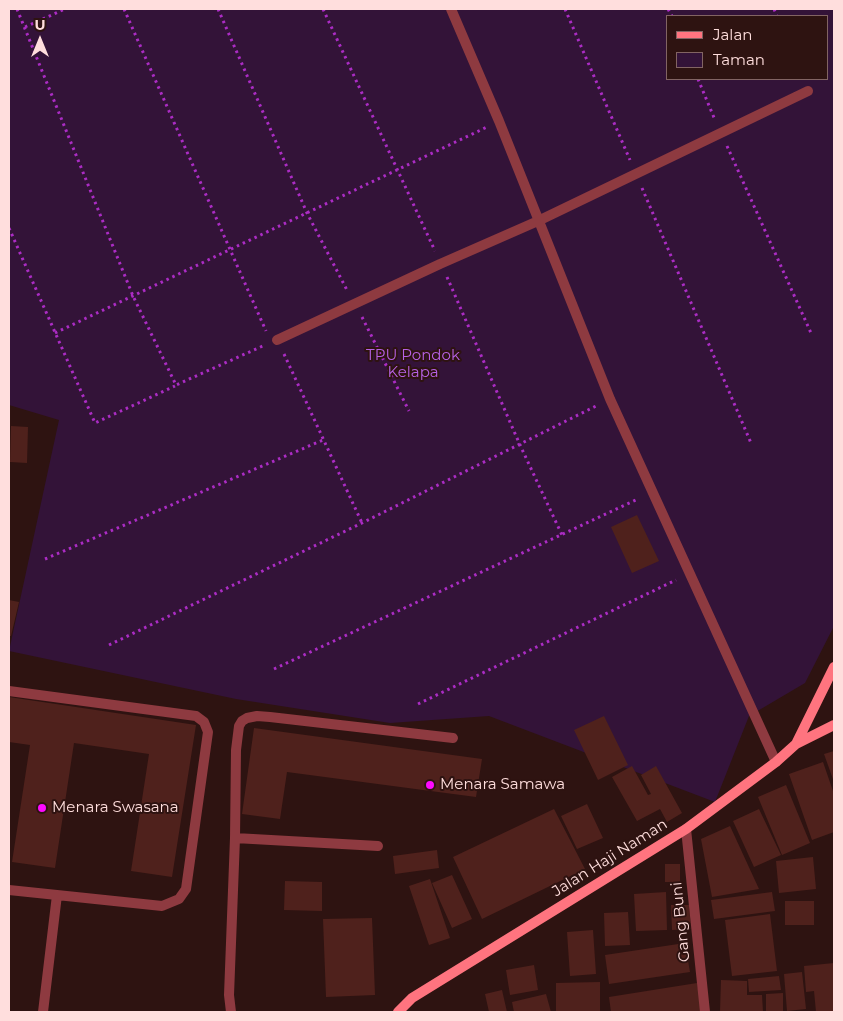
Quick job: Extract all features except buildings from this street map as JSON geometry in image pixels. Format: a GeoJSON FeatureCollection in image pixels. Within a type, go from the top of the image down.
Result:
{"type":"FeatureCollection","features":[{"type":"Feature","properties":{"kind":"street"},"geometry":{"type":"LineString","coordinates":[[451,9],[610,399],[776,762]]}},
{"type":"Feature","properties":{"kind":"street"},"geometry":{"type":"LineString","coordinates":[[274,341],[538,221],[808,91]]}},
{"type":"Feature","properties":{"kind":"street"},"geometry":{"type":"LineString","coordinates":[[796,744],[834,667]]}},
{"type":"Feature","properties":{"kind":"street"},"geometry":{"type":"LineString","coordinates":[[9,691],[196,716],[204,722],[208,732],[186,889],[179,899],[162,906],[9,890]]}},
{"type":"Feature","properties":{"kind":"street"},"geometry":{"type":"LineString","coordinates":[[231,1012],[229,996],[235,838],[236,750],[238,726],[242,721],[257,716],[270,717],[453,738]]}},
{"type":"Feature","properties":{"kind":"street","name":"Jalan Haji Naman"},"geometry":{"type":"LineString","coordinates":[[398,1012],[412,998],[686,829],[776,762],[796,744],[834,725]]}},
{"type":"Feature","properties":{"kind":"street","name":"Gang Buni"},"geometry":{"type":"LineString","coordinates":[[686,829],[705,1012]]}},
{"type":"Feature","properties":{"kind":"street"},"geometry":{"type":"LineString","coordinates":[[235,838],[378,846]]}},
{"type":"Feature","properties":{"kind":"street"},"geometry":{"type":"LineString","coordinates":[[43,1012],[58,895]]}},
{"type":"Feature","properties":{"kind":"path"},"geometry":{"type":"LineString","coordinates":[[17,9],[133,296],[176,385]]}},
{"type":"Feature","properties":{"kind":"path"},"geometry":{"type":"LineString","coordinates":[[25,27],[65,9]]}},
{"type":"Feature","properties":{"kind":"path"},"geometry":{"type":"LineString","coordinates":[[124,9],[230,250],[362,523]]}},
{"type":"Feature","properties":{"kind":"path"},"geometry":{"type":"LineString","coordinates":[[218,9],[307,212],[409,411]]}},
{"type":"Feature","properties":{"kind":"path"},"geometry":{"type":"LineString","coordinates":[[565,9],[751,443]]}},
{"type":"Feature","properties":{"kind":"path"},"geometry":{"type":"LineString","coordinates":[[698,80],[811,333]]}},
{"type":"Feature","properties":{"kind":"path"},"geometry":{"type":"LineString","coordinates":[[55,333],[498,121]]}},
{"type":"Feature","properties":{"kind":"path"},"geometry":{"type":"LineString","coordinates":[[9,228],[95,423],[274,341]]}},
{"type":"Feature","properties":{"kind":"path"},"geometry":{"type":"LineString","coordinates":[[109,645],[362,523],[610,399]]}},
{"type":"Feature","properties":{"kind":"path"},"geometry":{"type":"LineString","coordinates":[[45,559],[323,440]]}},
{"type":"Feature","properties":{"kind":"path"},"geometry":{"type":"LineString","coordinates":[[274,669],[653,492]]}},
{"type":"Feature","properties":{"kind":"path"},"geometry":{"type":"LineString","coordinates":[[418,704],[690,573]]}},
{"type":"Feature","properties":{"kind":"green space","name":"TPU Pondok Kelapa"},"geometry":{"type":"Polygon","coordinates":[[[9,9],[834,9],[834,626],[805,683],[749,716],[715,802],[489,716],[390,723],[236,699],[9,651],[59,420],[9,405],[9,9]]]}},
{"type":"Feature","properties":{"kind":"place","name":"Menara Samawa"},"geometry":{"type":"Point","coordinates":[430,785]}},
{"type":"Feature","properties":{"kind":"place","name":"Menara Swasana"},"geometry":{"type":"Point","coordinates":[42,808]}}]}
